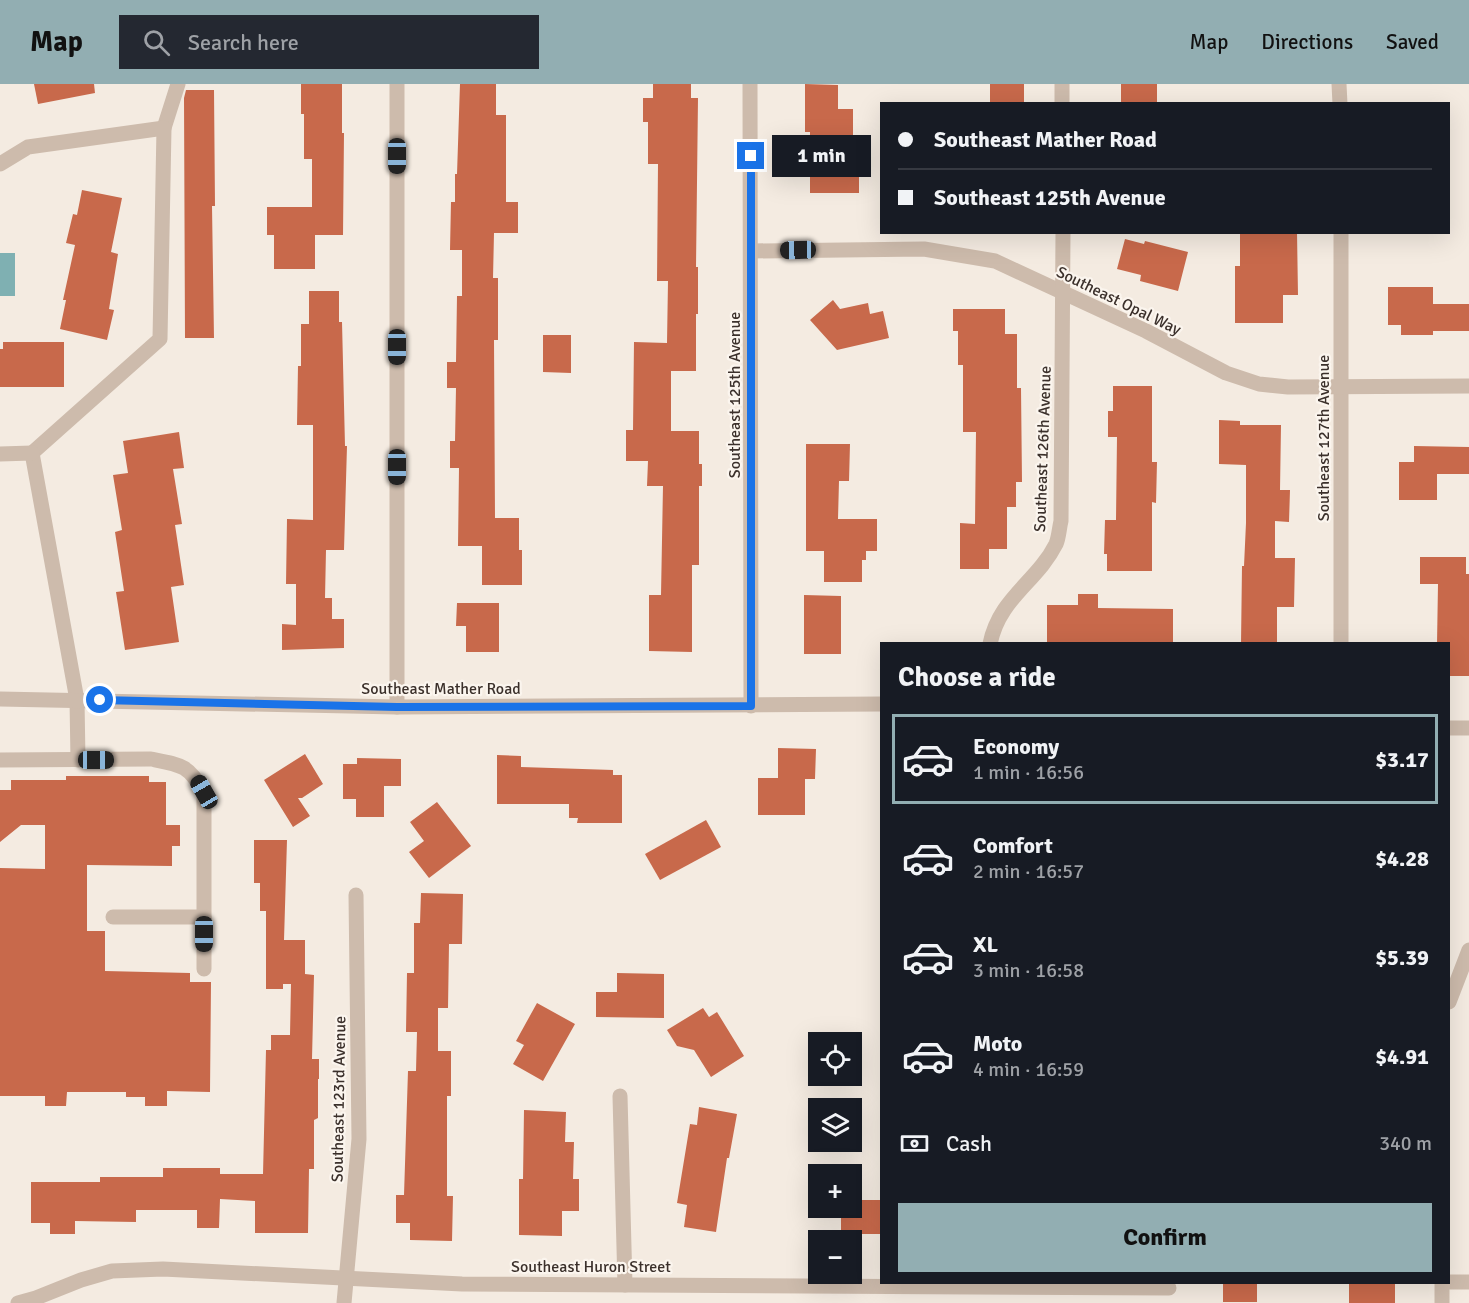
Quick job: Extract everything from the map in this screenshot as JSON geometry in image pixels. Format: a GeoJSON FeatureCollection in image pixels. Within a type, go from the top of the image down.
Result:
{"type":"FeatureCollection","features":[{"type":"Feature","properties":{"kind":"street"},"geometry":{"type":"LineString","coordinates":[[0,453],[32,453],[160,339],[164,128],[177,84]]}},
{"type":"Feature","properties":{"kind":"street"},"geometry":{"type":"LineString","coordinates":[[397,84],[397,707]]}},
{"type":"Feature","properties":{"kind":"street","name":"Southeast 125th Avenue"},"geometry":{"type":"LineString","coordinates":[[750,84],[751,706]]}},
{"type":"Feature","properties":{"kind":"street"},"geometry":{"type":"LineString","coordinates":[[1062,84],[1062,102]]}},
{"type":"Feature","properties":{"kind":"street"},"geometry":{"type":"LineString","coordinates":[[1339,84],[1340,102]]}},
{"type":"Feature","properties":{"kind":"street"},"geometry":{"type":"LineString","coordinates":[[0,164],[28,147],[164,128]]}},
{"type":"Feature","properties":{"kind":"street","name":"Southeast 126th Avenue"},"geometry":{"type":"LineString","coordinates":[[990,642],[993,626],[1018,590],[1042,565],[1057,543],[1061,521],[1062,234]]}},
{"type":"Feature","properties":{"kind":"street","name":"Southeast 127th Avenue"},"geometry":{"type":"LineString","coordinates":[[1341,234],[1341,642]]}},
{"type":"Feature","properties":{"kind":"street","name":"Southeast Opal Way"},"geometry":{"type":"LineString","coordinates":[[752,251],[924,249],[995,261],[1146,331],[1226,373],[1259,384],[1288,387],[1469,386]]}},
{"type":"Feature","properties":{"kind":"street"},"geometry":{"type":"LineString","coordinates":[[32,453],[77,700],[78,760]]}},
{"type":"Feature","properties":{"kind":"street","name":"Southeast Mather Road"},"geometry":{"type":"LineString","coordinates":[[0,699],[397,707],[880,704]]}},
{"type":"Feature","properties":{"kind":"street"},"geometry":{"type":"LineString","coordinates":[[1450,728],[1469,728]]}},
{"type":"Feature","properties":{"kind":"street"},"geometry":{"type":"LineString","coordinates":[[0,760],[151,759],[174,763],[193,773],[204,792],[204,969]]}},
{"type":"Feature","properties":{"kind":"street","name":"Southeast 123rd Avenue"},"geometry":{"type":"LineString","coordinates":[[344,1303],[359,1139],[360,1072],[356,895]]}},
{"type":"Feature","properties":{"kind":"street"},"geometry":{"type":"LineString","coordinates":[[113,917],[204,917]]}},
{"type":"Feature","properties":{"kind":"street"},"geometry":{"type":"LineString","coordinates":[[1450,999],[1469,950]]}},
{"type":"Feature","properties":{"kind":"street"},"geometry":{"type":"LineString","coordinates":[[620,1096],[625,1285]]}},
{"type":"Feature","properties":{"kind":"street","name":"Southeast Huron Street"},"geometry":{"type":"LineString","coordinates":[[18,1303],[112,1271],[163,1269],[462,1284],[1169,1291]]}},
{"type":"Feature","properties":{"kind":"street"},"geometry":{"type":"LineString","coordinates":[[1450,1282],[1469,1282]]}},
{"type":"Feature","properties":{"kind":"street"},"geometry":{"type":"LineString","coordinates":[[1442,1284],[1442,1303]]}},
{"type":"Feature","properties":{"kind":"water"},"geometry":{"type":"Polygon","coordinates":[[[0,253],[15,253],[15,296],[0,296],[0,253]]]}},
{"type":"Feature","properties":{"kind":"building"},"geometry":{"type":"Polygon","coordinates":[[[34,84],[94,84],[95,93],[38,104],[34,84]]]}},
{"type":"Feature","properties":{"kind":"building"},"geometry":{"type":"Polygon","coordinates":[[[301,84],[342,84],[343,235],[315,235],[315,269],[274,269],[274,235],[267,235],[267,207],[312,207],[312,159],[304,159],[301,84]]]}},
{"type":"Feature","properties":{"kind":"building"},"geometry":{"type":"Polygon","coordinates":[[[460,84],[496,84],[496,115],[506,115],[506,202],[518,202],[518,233],[494,233],[493,278],[498,278],[498,340],[494,340],[495,518],[519,518],[522,585],[482,585],[482,546],[458,546],[459,468],[450,468],[450,441],[455,441],[456,388],[447,388],[447,362],[456,362],[457,296],[462,296],[462,250],[450,250],[451,202],[455,202],[455,174],[457,174],[460,84]]]}},
{"type":"Feature","properties":{"kind":"building"},"geometry":{"type":"Polygon","coordinates":[[[653,84],[691,84],[691,98],[698,98],[696,371],[671,371],[671,431],[699,431],[699,464],[702,464],[702,486],[699,486],[699,565],[692,565],[692,652],[649,651],[649,595],[661,595],[663,486],[647,486],[648,461],[626,461],[626,430],[633,430],[634,342],[667,343],[668,281],[657,281],[658,164],[648,164],[648,122],[643,122],[643,98],[653,98],[653,84]]]}},
{"type":"Feature","properties":{"kind":"building"},"geometry":{"type":"Polygon","coordinates":[[[805,84],[838,85],[838,109],[853,109],[853,163],[859,163],[859,193],[810,193],[810,132],[805,132],[805,84]]]}},
{"type":"Feature","properties":{"kind":"building"},"geometry":{"type":"Polygon","coordinates":[[[990,84],[1024,84],[1024,102],[990,102],[990,84]]]}},
{"type":"Feature","properties":{"kind":"building"},"geometry":{"type":"Polygon","coordinates":[[[1121,84],[1157,84],[1157,102],[1121,102],[1121,84]]]}},
{"type":"Feature","properties":{"kind":"building"},"geometry":{"type":"Polygon","coordinates":[[[186,90],[214,90],[215,206],[212,206],[214,338],[185,338],[184,98],[186,90]]]}},
{"type":"Feature","properties":{"kind":"building"},"geometry":{"type":"Polygon","coordinates":[[[82,190],[122,198],[111,252],[118,254],[109,309],[114,310],[107,340],[60,329],[66,300],[63,300],[75,245],[66,243],[73,214],[77,215],[82,190]]]}},
{"type":"Feature","properties":{"kind":"building"},"geometry":{"type":"Polygon","coordinates":[[[1240,234],[1297,234],[1298,295],[1283,295],[1283,323],[1235,323],[1235,266],[1240,266],[1240,234]]]}},
{"type":"Feature","properties":{"kind":"building"},"geometry":{"type":"Polygon","coordinates":[[[1125,239],[1144,244],[1145,241],[1188,252],[1178,291],[1140,281],[1141,275],[1117,269],[1125,239]]]}},
{"type":"Feature","properties":{"kind":"building"},"geometry":{"type":"Polygon","coordinates":[[[1388,287],[1433,287],[1433,304],[1469,304],[1469,331],[1433,331],[1433,335],[1401,335],[1401,325],[1388,325],[1388,287]]]}},
{"type":"Feature","properties":{"kind":"building"},"geometry":{"type":"Polygon","coordinates":[[[309,291],[339,291],[345,446],[347,446],[344,550],[326,550],[325,598],[332,598],[332,619],[344,619],[344,648],[282,650],[282,624],[296,625],[296,584],[286,584],[287,519],[313,520],[313,425],[297,425],[301,324],[309,324],[309,291]]]}},
{"type":"Feature","properties":{"kind":"building"},"geometry":{"type":"Polygon","coordinates":[[[833,300],[840,309],[868,303],[870,314],[883,311],[889,338],[837,350],[810,320],[833,300]]]}},
{"type":"Feature","properties":{"kind":"building"},"geometry":{"type":"Polygon","coordinates":[[[953,309],[1005,309],[1005,334],[1017,334],[1017,388],[1021,388],[1022,482],[1016,482],[1016,507],[1007,507],[1007,549],[989,549],[989,569],[960,569],[960,523],[975,524],[976,432],[963,432],[963,365],[958,365],[958,331],[953,331],[953,309]]]}},
{"type":"Feature","properties":{"kind":"building"},"geometry":{"type":"Polygon","coordinates":[[[543,335],[571,335],[571,373],[543,372],[543,335]]]}},
{"type":"Feature","properties":{"kind":"building"},"geometry":{"type":"Polygon","coordinates":[[[3,342],[64,342],[64,387],[0,387],[0,349],[3,349],[3,342]]]}},
{"type":"Feature","properties":{"kind":"building"},"geometry":{"type":"Polygon","coordinates":[[[1113,386],[1152,386],[1152,462],[1157,462],[1156,503],[1152,502],[1152,571],[1107,571],[1107,554],[1104,554],[1105,520],[1116,520],[1117,437],[1108,437],[1108,411],[1113,411],[1113,386]]]}},
{"type":"Feature","properties":{"kind":"building"},"geometry":{"type":"Polygon","coordinates":[[[1219,420],[1240,421],[1240,425],[1281,425],[1280,490],[1290,490],[1289,522],[1275,521],[1275,558],[1295,558],[1294,607],[1277,607],[1277,642],[1241,642],[1246,465],[1219,464],[1219,420]]]}},
{"type":"Feature","properties":{"kind":"building"},"geometry":{"type":"Polygon","coordinates":[[[179,432],[184,468],[173,469],[182,524],[175,525],[184,585],[171,587],[179,642],[125,650],[116,592],[124,591],[115,532],[122,530],[113,475],[128,473],[123,441],[179,432]]]}},
{"type":"Feature","properties":{"kind":"building"},"geometry":{"type":"Polygon","coordinates":[[[806,444],[850,444],[849,481],[839,481],[838,519],[877,519],[877,551],[866,551],[866,560],[862,560],[862,582],[824,582],[824,551],[806,551],[806,444]]]}},
{"type":"Feature","properties":{"kind":"building"},"geometry":{"type":"Polygon","coordinates":[[[1414,446],[1469,447],[1469,474],[1437,474],[1437,500],[1399,500],[1399,462],[1414,462],[1414,446]]]}},
{"type":"Feature","properties":{"kind":"building"},"geometry":{"type":"Polygon","coordinates":[[[1420,557],[1466,557],[1466,574],[1469,574],[1469,676],[1450,676],[1450,642],[1437,642],[1438,584],[1420,584],[1420,557]]]}},
{"type":"Feature","properties":{"kind":"building"},"geometry":{"type":"Polygon","coordinates":[[[1078,594],[1098,594],[1098,608],[1173,609],[1173,642],[1047,642],[1047,605],[1078,605],[1078,594]]]}},
{"type":"Feature","properties":{"kind":"building"},"geometry":{"type":"Polygon","coordinates":[[[804,595],[841,596],[841,654],[804,654],[804,595]]]}},
{"type":"Feature","properties":{"kind":"building"},"geometry":{"type":"Polygon","coordinates":[[[457,603],[499,603],[499,652],[466,652],[466,626],[456,626],[457,603]]]}},
{"type":"Feature","properties":{"kind":"building"},"geometry":{"type":"Polygon","coordinates":[[[778,748],[816,749],[815,779],[805,779],[805,815],[758,815],[758,778],[778,778],[778,748]]]}},
{"type":"Feature","properties":{"kind":"building"},"geometry":{"type":"Polygon","coordinates":[[[305,754],[323,784],[302,798],[298,798],[310,816],[293,827],[264,780],[305,754]]]}},
{"type":"Feature","properties":{"kind":"building"},"geometry":{"type":"Polygon","coordinates":[[[497,755],[521,756],[521,767],[613,770],[613,775],[622,775],[622,823],[577,823],[578,818],[569,818],[569,804],[497,804],[497,755]]]}},
{"type":"Feature","properties":{"kind":"building"},"geometry":{"type":"Polygon","coordinates":[[[357,758],[401,759],[401,786],[384,786],[384,817],[356,817],[356,799],[343,799],[343,764],[357,764],[357,758]]]}},
{"type":"Feature","properties":{"kind":"building"},"geometry":{"type":"Polygon","coordinates":[[[66,776],[149,776],[149,782],[166,782],[166,825],[180,825],[180,846],[172,846],[172,866],[87,865],[87,931],[105,931],[105,971],[190,973],[190,982],[211,982],[210,1092],[167,1091],[167,1106],[145,1106],[145,1097],[126,1097],[126,1092],[67,1092],[66,1106],[45,1106],[45,1096],[0,1096],[0,868],[45,869],[45,825],[21,825],[0,842],[0,790],[11,790],[11,780],[66,780],[66,776]]]}},
{"type":"Feature","properties":{"kind":"building"},"geometry":{"type":"Polygon","coordinates":[[[437,802],[471,846],[429,878],[409,852],[424,841],[410,822],[437,802]]]}},
{"type":"Feature","properties":{"kind":"building"},"geometry":{"type":"Polygon","coordinates":[[[706,820],[721,847],[660,880],[645,854],[706,820]]]}},
{"type":"Feature","properties":{"kind":"building"},"geometry":{"type":"Polygon","coordinates":[[[254,840],[287,840],[284,940],[305,940],[305,974],[314,975],[312,1059],[319,1059],[319,1079],[318,1118],[314,1120],[314,1169],[309,1169],[308,1233],[255,1233],[255,1201],[220,1199],[219,1228],[197,1228],[197,1210],[136,1210],[136,1222],[75,1221],[75,1234],[50,1234],[50,1223],[31,1223],[31,1182],[100,1182],[100,1177],[163,1177],[163,1168],[220,1168],[220,1174],[263,1174],[266,1050],[271,1050],[271,1035],[290,1035],[291,984],[283,984],[283,989],[266,989],[266,911],[260,911],[260,883],[254,883],[254,840]]]}},
{"type":"Feature","properties":{"kind":"building"},"geometry":{"type":"Polygon","coordinates":[[[421,893],[463,894],[462,944],[449,944],[448,1008],[438,1008],[438,1051],[451,1051],[451,1096],[447,1096],[447,1196],[453,1196],[452,1241],[410,1240],[410,1223],[396,1223],[396,1195],[404,1195],[408,1071],[416,1071],[417,1032],[406,1032],[407,973],[414,973],[414,923],[420,923],[421,893]]]}},
{"type":"Feature","properties":{"kind":"building"},"geometry":{"type":"Polygon","coordinates":[[[617,973],[664,974],[664,1018],[596,1017],[596,992],[617,992],[617,973]]]}},
{"type":"Feature","properties":{"kind":"building"},"geometry":{"type":"Polygon","coordinates":[[[537,1003],[575,1024],[543,1081],[513,1064],[524,1045],[516,1041],[537,1003]]]}},
{"type":"Feature","properties":{"kind":"building"},"geometry":{"type":"Polygon","coordinates":[[[703,1008],[709,1017],[717,1012],[744,1056],[711,1077],[694,1050],[677,1046],[667,1030],[703,1008]]]}},
{"type":"Feature","properties":{"kind":"building"},"geometry":{"type":"Polygon","coordinates":[[[699,1107],[737,1114],[729,1158],[727,1158],[716,1232],[684,1227],[687,1205],[677,1203],[690,1124],[697,1125],[699,1107]]]}},
{"type":"Feature","properties":{"kind":"building"},"geometry":{"type":"Polygon","coordinates":[[[524,1110],[566,1112],[565,1142],[574,1142],[573,1179],[579,1179],[579,1211],[562,1211],[562,1236],[519,1235],[519,1179],[523,1179],[524,1110]]]}},
{"type":"Feature","properties":{"kind":"building"},"geometry":{"type":"Polygon","coordinates":[[[862,1200],[880,1200],[880,1234],[862,1234],[862,1230],[841,1230],[841,1218],[862,1218],[862,1200]]]}},
{"type":"Feature","properties":{"kind":"building"},"geometry":{"type":"Polygon","coordinates":[[[1223,1284],[1257,1284],[1257,1302],[1223,1302],[1223,1284]]]}},
{"type":"Feature","properties":{"kind":"building"},"geometry":{"type":"Polygon","coordinates":[[[1349,1284],[1395,1284],[1395,1303],[1349,1303],[1349,1284]]]}},
{"type":"Feature","properties":{"kind":"route"},"geometry":{"type":"LineString","coordinates":[[100,700],[397,707],[751,706],[751,156]]}}]}
